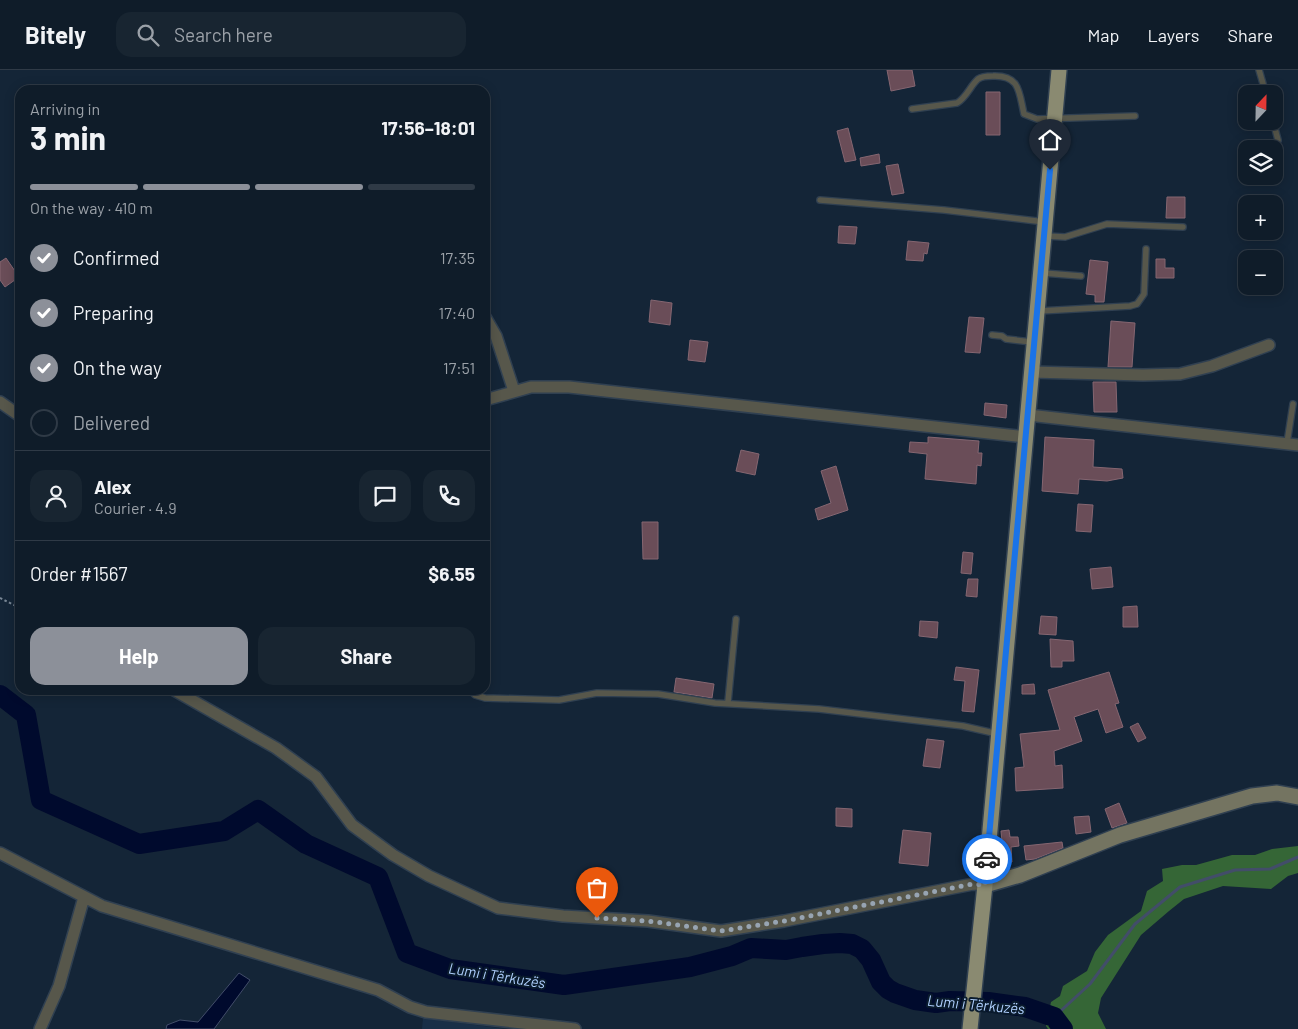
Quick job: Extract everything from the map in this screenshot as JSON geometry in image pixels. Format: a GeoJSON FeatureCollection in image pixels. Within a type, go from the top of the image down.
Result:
{"type":"FeatureCollection","features":[{"type":"Feature","properties":{"kind":"main road"},"geometry":{"type":"LineString","coordinates":[[970,1029],[985,885],[1059,70]]}},
{"type":"Feature","properties":{"kind":"street"},"geometry":{"type":"LineString","coordinates":[[490,326],[496,336],[514,391]]}},
{"type":"Feature","properties":{"kind":"street"},"geometry":{"type":"LineString","coordinates":[[1032,372],[1180,374],[1212,366],[1269,345]]}},
{"type":"Feature","properties":{"kind":"street"},"geometry":{"type":"LineString","coordinates":[[490,398],[531,386],[569,387],[1026,437]]}},
{"type":"Feature","properties":{"kind":"street"},"geometry":{"type":"LineString","coordinates":[[0,402],[15,412]]}},
{"type":"Feature","properties":{"kind":"street"},"geometry":{"type":"LineString","coordinates":[[1028,415],[1292,444]]}},
{"type":"Feature","properties":{"kind":"street"},"geometry":{"type":"LineString","coordinates":[[183,695],[276,748],[316,777],[352,826],[393,854],[429,876],[498,908],[563,916],[648,921],[721,931],[784,921],[973,884],[985,885],[1020,875],[1120,836],[1252,796],[1277,793],[1298,797]]}},
{"type":"Feature","properties":{"kind":"street"},"geometry":{"type":"LineString","coordinates":[[0,853],[102,906],[378,990],[416,1010],[575,1029]]}},
{"type":"Feature","properties":{"kind":"street"},"geometry":{"type":"LineString","coordinates":[[40,1029],[59,986],[84,897]]}},
{"type":"Feature","properties":{"kind":"lane"},"geometry":{"type":"LineString","coordinates":[[1259,70],[1263,85]]}},
{"type":"Feature","properties":{"kind":"lane"},"geometry":{"type":"LineString","coordinates":[[912,109],[957,103],[962,100],[977,80],[982,77],[1001,76],[1009,77],[1018,89],[1024,114],[1037,119],[1135,116]]}},
{"type":"Feature","properties":{"kind":"lane"},"geometry":{"type":"LineString","coordinates":[[1275,130],[1278,140]]}},
{"type":"Feature","properties":{"kind":"lane"},"geometry":{"type":"LineString","coordinates":[[820,200],[944,210],[1044,229],[1065,237],[1107,224],[1183,227]]}},
{"type":"Feature","properties":{"kind":"lane"},"geometry":{"type":"LineString","coordinates":[[1037,311],[1130,306],[1137,304],[1144,294],[1146,249]]}},
{"type":"Feature","properties":{"kind":"lane"},"geometry":{"type":"LineString","coordinates":[[1041,273],[1081,276]]}},
{"type":"Feature","properties":{"kind":"lane"},"geometry":{"type":"LineString","coordinates":[[992,335],[1002,336],[1006,340],[1034,343]]}},
{"type":"Feature","properties":{"kind":"lane"},"geometry":{"type":"LineString","coordinates":[[1292,444],[1293,404]]}},
{"type":"Feature","properties":{"kind":"lane"},"geometry":{"type":"LineString","coordinates":[[728,702],[736,619]]}},
{"type":"Feature","properties":{"kind":"lane"},"geometry":{"type":"LineString","coordinates":[[475,695],[485,698],[559,700],[591,694],[658,694],[715,703],[728,702],[818,709],[963,726],[998,734]]}},
{"type":"Feature","properties":{"kind":"path"},"geometry":{"type":"LineString","coordinates":[[0,598],[15,606]]}},
{"type":"Feature","properties":{"kind":"shaded area"},"geometry":{"type":"Polygon","coordinates":[[[239,973],[250,980],[214,1029],[166,1029],[167,1025],[180,1020],[198,1022],[239,973]]]}},
{"type":"Feature","properties":{"kind":"shaded area"},"geometry":{"type":"Polygon","coordinates":[[[423,1018],[506,1029],[422,1029],[423,1018]]]}},
{"type":"Feature","properties":{"kind":"green space"},"geometry":{"type":"Polygon","coordinates":[[[1298,846],[1298,873],[1288,876],[1271,889],[1223,886],[1184,899],[1141,935],[1101,998],[1098,1013],[1106,1029],[1048,1029],[1046,1026],[1051,1002],[1060,996],[1063,986],[1087,971],[1095,952],[1108,935],[1141,911],[1147,891],[1163,881],[1162,869],[1182,865],[1196,865],[1232,855],[1255,855],[1272,849],[1298,846]]]}},
{"type":"Feature","properties":{"kind":"building"},"geometry":{"type":"Polygon","coordinates":[[[887,70],[912,70],[915,86],[891,91],[887,70]]]}},
{"type":"Feature","properties":{"kind":"building"},"geometry":{"type":"Polygon","coordinates":[[[986,92],[1000,92],[1000,135],[986,135],[986,92]]]}},
{"type":"Feature","properties":{"kind":"building"},"geometry":{"type":"Polygon","coordinates":[[[848,128],[856,160],[845,162],[837,131],[848,128]]]}},
{"type":"Feature","properties":{"kind":"building"},"geometry":{"type":"Polygon","coordinates":[[[879,154],[880,163],[861,166],[860,158],[879,154]]]}},
{"type":"Feature","properties":{"kind":"building"},"geometry":{"type":"Polygon","coordinates":[[[898,164],[904,193],[892,195],[886,166],[898,164]]]}},
{"type":"Feature","properties":{"kind":"building"},"geometry":{"type":"Polygon","coordinates":[[[1167,197],[1185,197],[1185,218],[1166,218],[1167,197]]]}},
{"type":"Feature","properties":{"kind":"building"},"geometry":{"type":"Polygon","coordinates":[[[839,226],[857,227],[855,244],[838,243],[839,226]]]}},
{"type":"Feature","properties":{"kind":"building"},"geometry":{"type":"Polygon","coordinates":[[[908,241],[929,243],[927,254],[924,253],[923,261],[906,260],[908,241]]]}},
{"type":"Feature","properties":{"kind":"building"},"geometry":{"type":"Polygon","coordinates":[[[6,258],[15,271],[15,280],[5,287],[0,280],[0,262],[6,258]]]}},
{"type":"Feature","properties":{"kind":"building"},"geometry":{"type":"Polygon","coordinates":[[[1156,259],[1165,259],[1165,268],[1174,268],[1174,278],[1156,278],[1156,259]]]}},
{"type":"Feature","properties":{"kind":"building"},"geometry":{"type":"Polygon","coordinates":[[[1090,260],[1108,262],[1104,302],[1095,302],[1095,295],[1086,294],[1090,260]]]}},
{"type":"Feature","properties":{"kind":"building"},"geometry":{"type":"Polygon","coordinates":[[[651,300],[672,303],[670,325],[649,322],[651,300]]]}},
{"type":"Feature","properties":{"kind":"building"},"geometry":{"type":"Polygon","coordinates":[[[969,317],[984,318],[980,353],[965,352],[969,317]]]}},
{"type":"Feature","properties":{"kind":"building"},"geometry":{"type":"Polygon","coordinates":[[[1111,321],[1135,323],[1132,367],[1108,367],[1111,321]]]}},
{"type":"Feature","properties":{"kind":"building"},"geometry":{"type":"Polygon","coordinates":[[[690,340],[708,342],[705,362],[688,360],[690,340]]]}},
{"type":"Feature","properties":{"kind":"building"},"geometry":{"type":"Polygon","coordinates":[[[1093,382],[1116,382],[1117,412],[1094,412],[1093,382]]]}},
{"type":"Feature","properties":{"kind":"building"},"geometry":{"type":"Polygon","coordinates":[[[985,403],[1007,405],[1006,418],[984,415],[985,403]]]}},
{"type":"Feature","properties":{"kind":"building"},"geometry":{"type":"Polygon","coordinates":[[[928,437],[979,441],[978,453],[982,453],[981,466],[977,465],[976,484],[925,479],[927,454],[909,452],[910,442],[928,443],[928,437]]]}},
{"type":"Feature","properties":{"kind":"building"},"geometry":{"type":"Polygon","coordinates":[[[1045,437],[1094,440],[1093,467],[1122,469],[1123,478],[1107,481],[1079,479],[1078,494],[1042,491],[1045,437]]]}},
{"type":"Feature","properties":{"kind":"building"},"geometry":{"type":"Polygon","coordinates":[[[741,450],[759,454],[755,475],[736,471],[741,450]]]}},
{"type":"Feature","properties":{"kind":"building"},"geometry":{"type":"Polygon","coordinates":[[[836,466],[848,510],[818,520],[815,509],[831,503],[821,471],[836,466]]]}},
{"type":"Feature","properties":{"kind":"building"},"geometry":{"type":"Polygon","coordinates":[[[1078,504],[1093,505],[1091,532],[1076,531],[1078,504]]]}},
{"type":"Feature","properties":{"kind":"building"},"geometry":{"type":"Polygon","coordinates":[[[642,522],[658,522],[658,559],[643,559],[642,522]]]}},
{"type":"Feature","properties":{"kind":"building"},"geometry":{"type":"Polygon","coordinates":[[[963,552],[973,553],[971,574],[961,573],[963,552]]]}},
{"type":"Feature","properties":{"kind":"building"},"geometry":{"type":"Polygon","coordinates":[[[1111,567],[1113,587],[1092,589],[1090,569],[1111,567]]]}},
{"type":"Feature","properties":{"kind":"building"},"geometry":{"type":"Polygon","coordinates":[[[968,579],[978,579],[977,597],[966,596],[968,579]]]}},
{"type":"Feature","properties":{"kind":"building"},"geometry":{"type":"Polygon","coordinates":[[[1137,606],[1138,627],[1123,627],[1123,607],[1137,606]]]}},
{"type":"Feature","properties":{"kind":"building"},"geometry":{"type":"Polygon","coordinates":[[[1041,616],[1057,617],[1056,635],[1039,634],[1041,616]]]}},
{"type":"Feature","properties":{"kind":"building"},"geometry":{"type":"Polygon","coordinates":[[[920,621],[938,622],[937,638],[919,636],[920,621]]]}},
{"type":"Feature","properties":{"kind":"building"},"geometry":{"type":"Polygon","coordinates":[[[1050,639],[1073,641],[1074,661],[1062,661],[1062,667],[1051,667],[1050,639]]]}},
{"type":"Feature","properties":{"kind":"building"},"geometry":{"type":"Polygon","coordinates":[[[956,667],[979,670],[974,712],[962,711],[965,681],[954,680],[956,667]]]}},
{"type":"Feature","properties":{"kind":"building"},"geometry":{"type":"Polygon","coordinates":[[[1109,672],[1119,703],[1115,704],[1123,727],[1106,733],[1098,709],[1074,717],[1082,741],[1054,751],[1055,766],[1062,765],[1063,788],[1016,791],[1015,768],[1024,767],[1020,734],[1060,730],[1048,690],[1109,672]]]}},
{"type":"Feature","properties":{"kind":"building"},"geometry":{"type":"Polygon","coordinates":[[[676,678],[714,684],[712,698],[674,692],[676,678]]]}},
{"type":"Feature","properties":{"kind":"building"},"geometry":{"type":"Polygon","coordinates":[[[1034,684],[1035,694],[1022,694],[1022,685],[1034,684]]]}},
{"type":"Feature","properties":{"kind":"building"},"geometry":{"type":"Polygon","coordinates":[[[1138,723],[1146,738],[1138,742],[1130,727],[1138,723]]]}},
{"type":"Feature","properties":{"kind":"building"},"geometry":{"type":"Polygon","coordinates":[[[927,739],[944,741],[940,768],[923,766],[927,739]]]}},
{"type":"Feature","properties":{"kind":"building"},"geometry":{"type":"Polygon","coordinates":[[[1119,803],[1127,823],[1112,828],[1105,809],[1119,803]]]}},
{"type":"Feature","properties":{"kind":"building"},"geometry":{"type":"Polygon","coordinates":[[[836,808],[852,809],[852,827],[836,826],[836,808]]]}},
{"type":"Feature","properties":{"kind":"building"},"geometry":{"type":"Polygon","coordinates":[[[1089,816],[1091,832],[1076,834],[1074,817],[1089,816]]]}},
{"type":"Feature","properties":{"kind":"building"},"geometry":{"type":"Polygon","coordinates":[[[903,830],[931,833],[928,866],[899,863],[903,830]]]}},
{"type":"Feature","properties":{"kind":"building"},"geometry":{"type":"Polygon","coordinates":[[[1009,830],[1010,837],[1018,837],[1019,846],[1011,847],[1012,862],[1004,863],[1001,831],[1009,830]]]}},
{"type":"Feature","properties":{"kind":"building"},"geometry":{"type":"Polygon","coordinates":[[[1062,842],[1063,848],[1035,859],[1026,860],[1024,846],[1062,842]]]}},
{"type":"Feature","properties":{"kind":"waterway","name":"Lumi i Tërkuzës"},"geometry":{"type":"LineString","coordinates":[[0,695],[26,715],[41,800],[139,844],[224,831],[258,810],[306,844],[378,877],[407,953],[450,969],[564,985],[690,967],[732,956],[751,948],[786,950],[823,944],[852,944],[862,949],[871,960],[881,982],[895,993],[915,1000],[936,1003],[950,1001],[988,1002],[1025,1007],[1054,1017],[1063,1029]]}},
{"type":"Feature","properties":{"kind":"waterway"},"geometry":{"type":"LineString","coordinates":[[1054,1017],[1090,984],[1135,924],[1180,887],[1235,870],[1270,869],[1298,857]]}},
{"type":"Feature","properties":{"kind":"way so far"},"geometry":{"type":"LineString","coordinates":[[597,918],[648,921],[721,931],[784,921],[973,884],[985,885],[987,859]]}},
{"type":"Feature","properties":{"kind":"route"},"geometry":{"type":"LineString","coordinates":[[987,859],[1050,170]]}}]}
